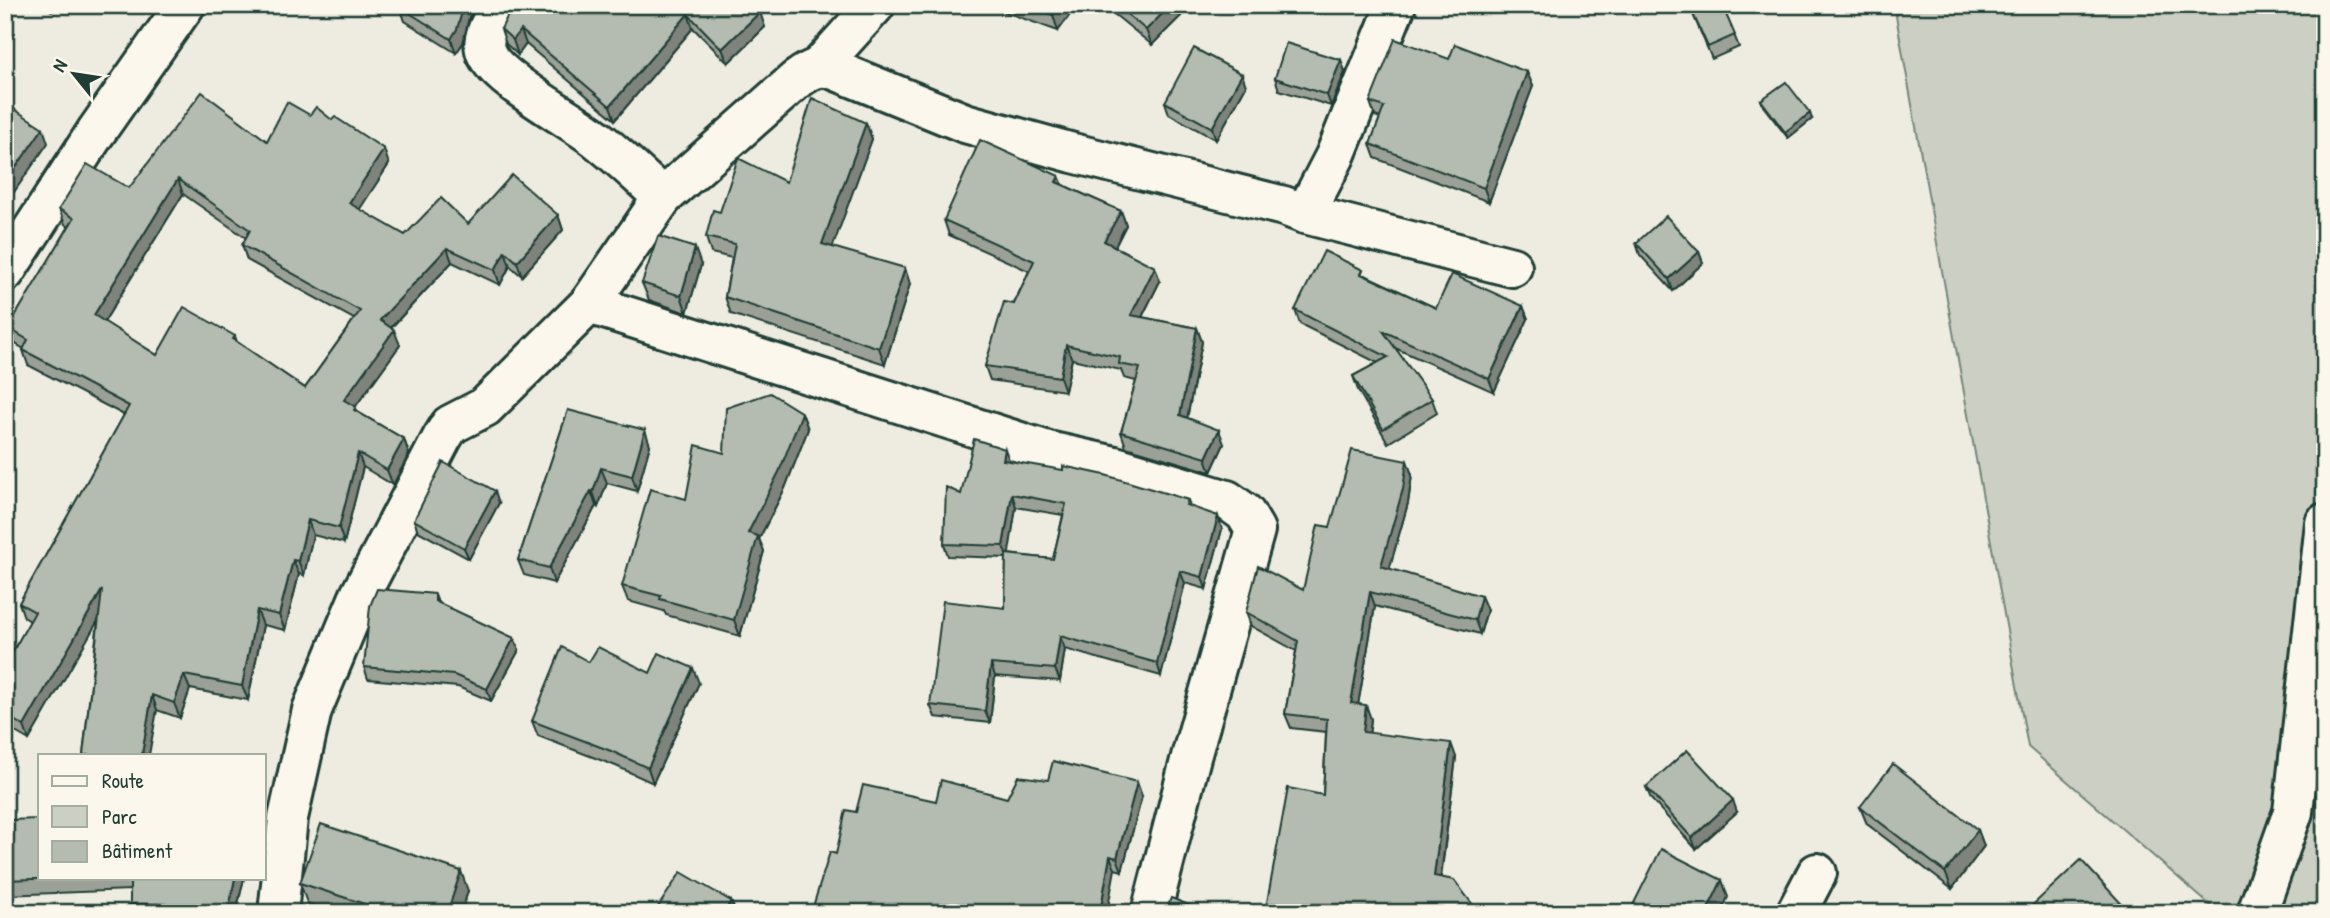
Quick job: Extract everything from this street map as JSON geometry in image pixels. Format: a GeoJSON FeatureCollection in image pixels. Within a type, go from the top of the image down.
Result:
{"type":"FeatureCollection","features":[{"type":"Feature","properties":{"kind":"street"},"geometry":{"type":"LineString","coordinates":[[5,272],[96,132],[185,5]]}},
{"type":"Feature","properties":{"kind":"street"},"geometry":{"type":"LineString","coordinates":[[502,5],[485,40],[485,51],[501,73],[597,139],[663,197]]}},
{"type":"Feature","properties":{"kind":"street"},"geometry":{"type":"LineString","coordinates":[[278,913],[288,818],[312,710],[359,597],[450,425],[485,407],[589,304],[663,197],[796,80],[820,66],[875,5]]}},
{"type":"Feature","properties":{"kind":"street"},"geometry":{"type":"LineString","coordinates":[[1305,214],[1335,156],[1396,5]]}},
{"type":"Feature","properties":{"kind":"street"},"geometry":{"type":"LineString","coordinates":[[820,66],[965,123],[1512,267]]}},
{"type":"Feature","properties":{"kind":"street"},"geometry":{"type":"LineString","coordinates":[[589,304],[1048,451],[1115,466],[1227,500],[1245,513],[1255,530],[1191,757],[1151,913]]}},
{"type":"Feature","properties":{"kind":"street"},"geometry":{"type":"LineString","coordinates":[[2257,913],[2293,812],[2325,523]]}},
{"type":"Feature","properties":{"kind":"street"},"geometry":{"type":"LineString","coordinates":[[1796,913],[1817,873]]}},
{"type":"Feature","properties":{"kind":"green space"},"geometry":{"type":"Polygon","coordinates":[[[1894,5],[2325,5],[2325,913],[2219,913],[2028,747],[1894,5]]]}},
{"type":"Feature","properties":{"kind":"building"},"geometry":{"type":"Polygon","coordinates":[[[464,5],[451,39],[400,7],[464,5]]]}},
{"type":"Feature","properties":{"kind":"building"},"geometry":{"type":"Polygon","coordinates":[[[513,5],[752,5],[760,12],[722,49],[688,14],[610,106],[521,30],[513,40],[501,29],[513,5]]]}},
{"type":"Feature","properties":{"kind":"building"},"geometry":{"type":"Polygon","coordinates":[[[1024,5],[1060,5],[1053,15],[1024,5]]]}},
{"type":"Feature","properties":{"kind":"building"},"geometry":{"type":"Polygon","coordinates":[[[1116,5],[1171,5],[1146,30],[1116,5]]]}},
{"type":"Feature","properties":{"kind":"building"},"geometry":{"type":"Polygon","coordinates":[[[1689,5],[1722,5],[1735,35],[1708,47],[1689,5]]]}},
{"type":"Feature","properties":{"kind":"building"},"geometry":{"type":"Polygon","coordinates":[[[1395,39],[1449,59],[1455,44],[1527,72],[1484,188],[1370,144],[1384,107],[1370,102],[1395,39]]]}},
{"type":"Feature","properties":{"kind":"building"},"geometry":{"type":"Polygon","coordinates":[[[1286,43],[1341,60],[1327,95],[1275,78],[1286,43]]]}},
{"type":"Feature","properties":{"kind":"building"},"geometry":{"type":"Polygon","coordinates":[[[1194,48],[1242,74],[1212,128],[1165,102],[1194,48]]]}},
{"type":"Feature","properties":{"kind":"building"},"geometry":{"type":"Polygon","coordinates":[[[1786,82],[1810,113],[1785,132],[1761,100],[1786,82]]]}},
{"type":"Feature","properties":{"kind":"building"},"geometry":{"type":"Polygon","coordinates":[[[202,92],[267,141],[287,102],[310,115],[316,107],[332,120],[335,117],[384,149],[349,203],[405,235],[441,198],[468,224],[512,175],[558,215],[517,262],[505,251],[495,270],[447,248],[380,320],[394,330],[344,400],[356,407],[354,410],[404,439],[387,470],[358,453],[339,528],[308,520],[298,561],[293,560],[279,615],[257,610],[242,686],[184,675],[174,703],[152,695],[142,754],[83,754],[102,590],[24,726],[5,715],[5,665],[35,612],[19,603],[129,406],[23,350],[28,340],[8,328],[74,218],[59,209],[87,164],[129,188],[202,92]],[[178,179],[94,315],[157,355],[184,307],[235,336],[233,339],[305,388],[360,311],[242,245],[250,230],[178,179]]]}},
{"type":"Feature","properties":{"kind":"building"},"geometry":{"type":"Polygon","coordinates":[[[812,98],[866,123],[822,244],[905,268],[879,348],[725,297],[735,244],[706,237],[713,210],[720,212],[738,158],[786,182],[812,98]]]}},
{"type":"Feature","properties":{"kind":"building"},"geometry":{"type":"Polygon","coordinates":[[[5,109],[11,113],[14,109],[43,128],[5,183],[5,109]]]}},
{"type":"Feature","properties":{"kind":"building"},"geometry":{"type":"Polygon","coordinates":[[[980,140],[1059,176],[1056,182],[1121,211],[1104,241],[1155,267],[1131,315],[1197,328],[1180,415],[1219,430],[1206,458],[1121,432],[1140,368],[1119,364],[1120,357],[1066,345],[1060,377],[985,366],[1004,302],[1014,304],[1034,261],[944,220],[980,140]]]}},
{"type":"Feature","properties":{"kind":"building"},"geometry":{"type":"Polygon","coordinates":[[[1666,216],[1699,252],[1669,279],[1636,243],[1666,216]]]}},
{"type":"Feature","properties":{"kind":"building"},"geometry":{"type":"Polygon","coordinates":[[[658,236],[695,248],[681,296],[642,283],[658,236]]]}},
{"type":"Feature","properties":{"kind":"building"},"geometry":{"type":"Polygon","coordinates":[[[1324,251],[1363,270],[1361,274],[1436,308],[1452,274],[1523,306],[1489,379],[1383,331],[1432,399],[1383,429],[1353,376],[1388,357],[1295,310],[1324,251]]]}},
{"type":"Feature","properties":{"kind":"building"},"geometry":{"type":"Polygon","coordinates":[[[770,393],[802,413],[779,472],[748,533],[758,536],[734,620],[622,586],[650,489],[686,499],[696,445],[724,453],[726,408],[770,393]]]}},
{"type":"Feature","properties":{"kind":"building"},"geometry":{"type":"Polygon","coordinates":[[[568,410],[645,430],[632,476],[601,468],[593,492],[591,491],[549,568],[518,560],[568,410]]]}},
{"type":"Feature","properties":{"kind":"building"},"geometry":{"type":"Polygon","coordinates":[[[974,439],[1005,449],[1003,460],[1063,470],[1063,466],[1105,475],[1188,500],[1186,505],[1218,516],[1202,577],[1180,571],[1157,663],[1060,636],[1055,669],[991,664],[985,711],[930,705],[943,601],[1005,608],[1006,554],[1053,559],[1066,504],[1012,494],[1003,546],[944,544],[946,487],[961,494],[974,439]]]}},
{"type":"Feature","properties":{"kind":"building"},"geometry":{"type":"Polygon","coordinates":[[[1352,450],[1407,461],[1403,489],[1381,566],[1481,596],[1475,620],[1370,592],[1351,703],[1366,705],[1363,732],[1451,743],[1434,876],[1454,880],[1473,905],[1471,913],[1265,913],[1288,788],[1323,795],[1327,719],[1285,714],[1298,641],[1246,612],[1258,566],[1303,590],[1318,525],[1330,527],[1352,450]]]}},
{"type":"Feature","properties":{"kind":"building"},"geometry":{"type":"Polygon","coordinates":[[[443,462],[495,491],[464,548],[414,520],[443,462]]]}},
{"type":"Feature","properties":{"kind":"building"},"geometry":{"type":"Polygon","coordinates":[[[377,589],[435,594],[435,601],[514,638],[487,689],[454,675],[364,667],[370,606],[377,589]]]}},
{"type":"Feature","properties":{"kind":"building"},"geometry":{"type":"Polygon","coordinates":[[[562,647],[589,662],[598,647],[650,673],[659,653],[693,668],[648,768],[532,721],[562,647]]]}},
{"type":"Feature","properties":{"kind":"building"},"geometry":{"type":"Polygon","coordinates":[[[1687,750],[1733,800],[1692,838],[1646,787],[1687,750]]]}},
{"type":"Feature","properties":{"kind":"building"},"geometry":{"type":"Polygon","coordinates":[[[1053,761],[1137,782],[1117,858],[1110,856],[1100,913],[811,913],[830,852],[836,854],[846,810],[856,812],[863,785],[936,801],[941,780],[1007,798],[1018,776],[1048,780],[1053,761]]]}},
{"type":"Feature","properties":{"kind":"building"},"geometry":{"type":"Polygon","coordinates":[[[1893,764],[1978,830],[1945,872],[1860,807],[1893,764]]]}},
{"type":"Feature","properties":{"kind":"building"},"geometry":{"type":"Polygon","coordinates":[[[38,819],[38,879],[5,880],[5,820],[38,819]]]}},
{"type":"Feature","properties":{"kind":"building"},"geometry":{"type":"Polygon","coordinates":[[[321,824],[461,871],[447,913],[379,913],[380,909],[300,883],[321,824]]]}},
{"type":"Feature","properties":{"kind":"building"},"geometry":{"type":"Polygon","coordinates":[[[1661,849],[1722,880],[1706,913],[1629,913],[1661,849]]]}},
{"type":"Feature","properties":{"kind":"building"},"geometry":{"type":"Polygon","coordinates":[[[2081,860],[2130,913],[2024,913],[2081,860]]]}},
{"type":"Feature","properties":{"kind":"building"},"geometry":{"type":"Polygon","coordinates":[[[681,872],[731,901],[724,913],[654,913],[681,872]]]}},
{"type":"Feature","properties":{"kind":"building"},"geometry":{"type":"Polygon","coordinates":[[[130,880],[235,880],[228,913],[157,913],[158,904],[130,904],[130,880]]]}},
{"type":"Feature","properties":{"kind":"building"},"geometry":{"type":"Polygon","coordinates":[[[1171,898],[1209,913],[1165,913],[1171,898]]]}}]}
